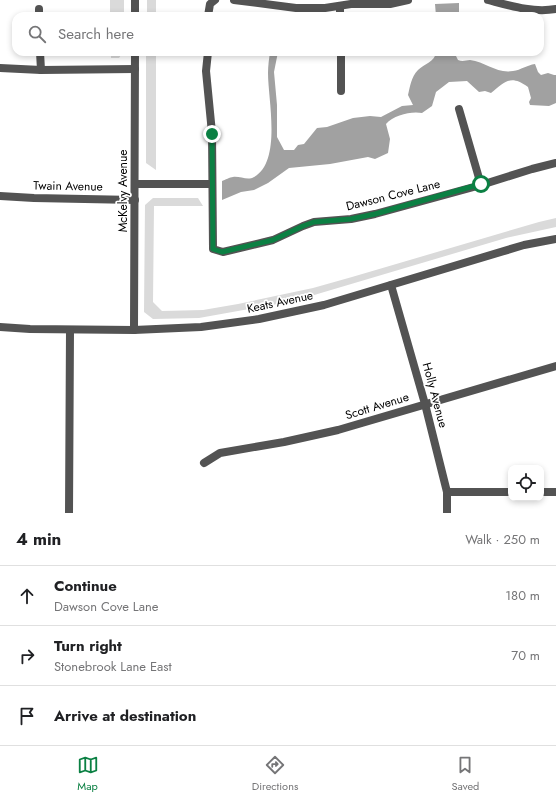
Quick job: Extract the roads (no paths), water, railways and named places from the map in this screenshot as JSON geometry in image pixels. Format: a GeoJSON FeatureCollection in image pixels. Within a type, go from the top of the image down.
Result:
{"type":"FeatureCollection","features":[{"type":"Feature","properties":{"kind":"street"},"geometry":{"type":"LineString","coordinates":[[135,0],[135,12]]}},
{"type":"Feature","properties":{"kind":"street"},"geometry":{"type":"LineString","coordinates":[[234,0],[296,8],[325,8],[350,4],[390,4],[408,0]]}},
{"type":"Feature","properties":{"kind":"street"},"geometry":{"type":"LineString","coordinates":[[488,0],[518,8],[539,11],[556,9]]}},
{"type":"Feature","properties":{"kind":"street"},"geometry":{"type":"LineString","coordinates":[[209,12],[212,2]]}},
{"type":"Feature","properties":{"kind":"street"},"geometry":{"type":"LineString","coordinates":[[340,6],[340,12]]}},
{"type":"Feature","properties":{"kind":"street"},"geometry":{"type":"LineString","coordinates":[[40,56],[41,70]]}},
{"type":"Feature","properties":{"kind":"street","name":"McKelvy Avenue"},"geometry":{"type":"LineString","coordinates":[[134,330],[135,56]]}},
{"type":"Feature","properties":{"kind":"street"},"geometry":{"type":"LineString","coordinates":[[135,184],[212,184],[212,134],[206,71],[208,56]]}},
{"type":"Feature","properties":{"kind":"street"},"geometry":{"type":"LineString","coordinates":[[341,56],[341,92]]}},
{"type":"Feature","properties":{"kind":"street"},"geometry":{"type":"LineString","coordinates":[[0,68],[41,70],[135,69]]}},
{"type":"Feature","properties":{"kind":"street"},"geometry":{"type":"LineString","coordinates":[[459,109],[481,184]]}},
{"type":"Feature","properties":{"kind":"street","name":"Dawson Cove Lane"},"geometry":{"type":"LineString","coordinates":[[212,184],[213,249],[222,252],[273,240],[314,222],[351,219],[375,214],[556,163]]}},
{"type":"Feature","properties":{"kind":"street","name":"Twain Avenue"},"geometry":{"type":"LineString","coordinates":[[0,196],[135,200]]}},
{"type":"Feature","properties":{"kind":"street","name":"Keats Avenue"},"geometry":{"type":"LineString","coordinates":[[0,327],[70,330],[134,330],[201,327],[259,319],[324,305],[524,245],[556,239]]}},
{"type":"Feature","properties":{"kind":"street","name":"Holly Avenue"},"geometry":{"type":"LineString","coordinates":[[391,285],[426,404],[447,492],[447,513]]}},
{"type":"Feature","properties":{"kind":"street"},"geometry":{"type":"LineString","coordinates":[[69,513],[70,330]]}},
{"type":"Feature","properties":{"kind":"street","name":"Scott Avenue"},"geometry":{"type":"LineString","coordinates":[[204,463],[220,453],[284,442],[338,430],[556,366]]}},
{"type":"Feature","properties":{"kind":"street"},"geometry":{"type":"LineString","coordinates":[[447,492],[508,492]]}},
{"type":"Feature","properties":{"kind":"street"},"geometry":{"type":"LineString","coordinates":[[544,492],[556,492]]}}]}
